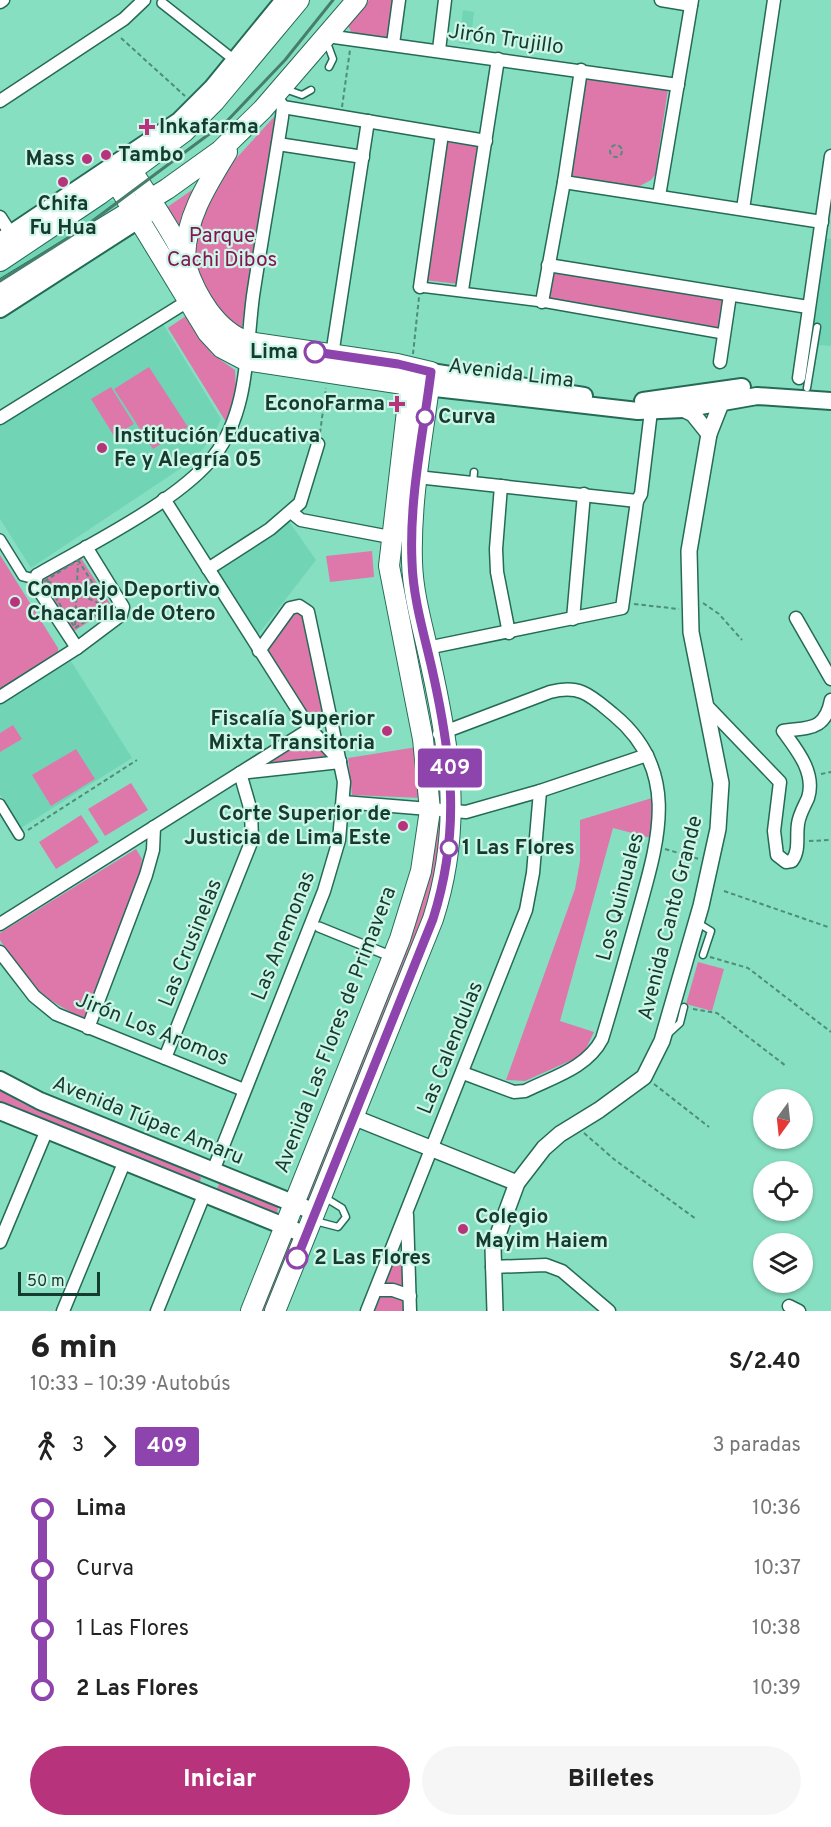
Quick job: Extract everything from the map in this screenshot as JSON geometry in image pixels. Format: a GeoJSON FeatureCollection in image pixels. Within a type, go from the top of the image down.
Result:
{"type":"FeatureCollection","features":[{"type":"Feature","properties":{"kind":"main road"},"geometry":{"type":"LineString","coordinates":[[0,261],[120,170],[202,99],[284,0]]}},
{"type":"Feature","properties":{"kind":"main road"},"geometry":{"type":"LineString","coordinates":[[5,238],[183,132],[206,111],[299,0]]}},
{"type":"Feature","properties":{"kind":"main road"},"geometry":{"type":"LineString","coordinates":[[0,309],[158,199],[236,138],[280,96],[357,0]]}},
{"type":"Feature","properties":{"kind":"main road"},"geometry":{"type":"LineString","coordinates":[[185,262],[186,239],[200,197],[236,138]]}},
{"type":"Feature","properties":{"kind":"main road","name":"Avenida Lima"},"geometry":{"type":"LineString","coordinates":[[120,170],[158,199],[196,289],[217,321],[247,351]]}},
{"type":"Feature","properties":{"kind":"main road","name":"Avenida Lima"},"geometry":{"type":"LineString","coordinates":[[120,170],[136,214],[188,301],[217,344],[330,364],[599,398],[681,403],[767,396],[831,401]]}},
{"type":"Feature","properties":{"kind":"main road"},"geometry":{"type":"LineString","coordinates":[[0,291],[136,214]]}},
{"type":"Feature","properties":{"kind":"main road"},"geometry":{"type":"LineString","coordinates":[[0,297],[20,296]]}},
{"type":"Feature","properties":{"kind":"main road"},"geometry":{"type":"LineString","coordinates":[[275,1311],[433,919],[447,864],[453,812],[446,731],[415,592],[412,562],[417,477],[419,375]]}},
{"type":"Feature","properties":{"kind":"main road","name":"Avenida Lima"},"geometry":{"type":"LineString","coordinates":[[419,375],[572,405],[651,411],[754,385],[803,383],[831,392]]}},
{"type":"Feature","properties":{"kind":"main road","name":"Avenida Las Flores de Primavera"},"geometry":{"type":"LineString","coordinates":[[251,1311],[411,911],[426,848],[429,807],[423,739],[391,585],[390,537],[419,375]]}},
{"type":"Feature","properties":{"kind":"main road","name":"Avenida Túpac Amaru"},"geometry":{"type":"LineString","coordinates":[[0,1080],[40,1101],[294,1204],[313,1216]]}},
{"type":"Feature","properties":{"kind":"main road"},"geometry":{"type":"LineString","coordinates":[[0,1111],[46,1132],[285,1227],[313,1216]]}},
{"type":"Feature","properties":{"kind":"street"},"geometry":{"type":"LineString","coordinates":[[0,101],[124,19],[144,0]]}},
{"type":"Feature","properties":{"kind":"street"},"geometry":{"type":"LineString","coordinates":[[393,44],[399,0]]}},
{"type":"Feature","properties":{"kind":"street"},"geometry":{"type":"LineString","coordinates":[[439,50],[445,0]]}},
{"type":"Feature","properties":{"kind":"street"},"geometry":{"type":"LineString","coordinates":[[658,196],[691,2],[661,0]]}},
{"type":"Feature","properties":{"kind":"street"},"geometry":{"type":"LineString","coordinates":[[743,209],[774,0]]}},
{"type":"Feature","properties":{"kind":"street"},"geometry":{"type":"LineString","coordinates":[[162,3],[228,55]]}},
{"type":"Feature","properties":{"kind":"street","name":"Jirón Trujillo"},"geometry":{"type":"LineString","coordinates":[[327,38],[439,50],[678,85]]}},
{"type":"Feature","properties":{"kind":"street"},"geometry":{"type":"LineString","coordinates":[[462,290],[498,59]]}},
{"type":"Feature","properties":{"kind":"street"},"geometry":{"type":"LineString","coordinates":[[542,302],[564,182],[581,70]]}},
{"type":"Feature","properties":{"kind":"street"},"geometry":{"type":"LineString","coordinates":[[40,580],[37,575],[164,499],[199,472],[225,440],[238,406],[247,351],[278,144],[280,96],[341,117],[486,141]]}},
{"type":"Feature","properties":{"kind":"street"},"geometry":{"type":"LineString","coordinates":[[330,364],[368,121]]}},
{"type":"Feature","properties":{"kind":"street"},"geometry":{"type":"LineString","coordinates":[[442,134],[420,287],[462,290],[542,302],[723,334]]}},
{"type":"Feature","properties":{"kind":"street"},"geometry":{"type":"LineString","coordinates":[[278,144],[363,157]]}},
{"type":"Feature","properties":{"kind":"street"},"geometry":{"type":"LineString","coordinates":[[803,383],[808,307],[824,229],[831,156]]}},
{"type":"Feature","properties":{"kind":"street"},"geometry":{"type":"LineString","coordinates":[[564,182],[743,209],[824,229]]}},
{"type":"Feature","properties":{"kind":"street"},"geometry":{"type":"LineString","coordinates":[[0,217],[5,238]]}},
{"type":"Feature","properties":{"kind":"street"},"geometry":{"type":"LineString","coordinates":[[548,265],[808,307]]}},
{"type":"Feature","properties":{"kind":"street"},"geometry":{"type":"LineString","coordinates":[[720,362],[730,295]]}},
{"type":"Feature","properties":{"kind":"street"},"geometry":{"type":"LineString","coordinates":[[0,418],[188,301]]}},
{"type":"Feature","properties":{"kind":"street","name":"Avenida Canto Grande"},"geometry":{"type":"LineString","coordinates":[[495,1311],[492,1267],[495,1240],[517,1183],[544,1148],[644,1077],[662,1041],[715,850],[721,805],[718,765],[703,702],[691,632],[688,594],[690,540],[706,466],[709,434],[722,401]]}},
{"type":"Feature","properties":{"kind":"street"},"geometry":{"type":"LineString","coordinates":[[681,403],[709,434]]}},
{"type":"Feature","properties":{"kind":"street"},"geometry":{"type":"LineString","coordinates":[[427,648],[620,609],[624,602],[637,501],[641,494],[651,411]]}},
{"type":"Feature","properties":{"kind":"street"},"geometry":{"type":"LineString","coordinates":[[208,569],[260,536],[291,512],[304,497],[318,444]]}},
{"type":"Feature","properties":{"kind":"street"},"geometry":{"type":"LineString","coordinates":[[417,477],[474,477],[501,486],[637,501]]}},
{"type":"Feature","properties":{"kind":"street"},"geometry":{"type":"LineString","coordinates":[[501,486],[496,560],[509,633]]}},
{"type":"Feature","properties":{"kind":"street"},"geometry":{"type":"LineString","coordinates":[[573,619],[584,494]]}},
{"type":"Feature","properties":{"kind":"street"},"geometry":{"type":"LineString","coordinates":[[164,499],[310,729],[340,762]]}},
{"type":"Feature","properties":{"kind":"street"},"geometry":{"type":"LineString","coordinates":[[291,512],[301,520],[390,537]]}},
{"type":"Feature","properties":{"kind":"street"},"geometry":{"type":"LineString","coordinates":[[0,539],[23,576],[40,580]]}},
{"type":"Feature","properties":{"kind":"street"},"geometry":{"type":"LineString","coordinates":[[0,697],[77,648],[119,618],[123,612],[123,607],[86,547]]}},
{"type":"Feature","properties":{"kind":"street"},"geometry":{"type":"LineString","coordinates":[[40,580],[35,584],[77,648]]}},
{"type":"Feature","properties":{"kind":"street","name":"Las Anemonas"},"geometry":{"type":"LineString","coordinates":[[213,1171],[334,864],[344,802],[340,762],[308,612],[299,606],[290,608],[259,651]]}},
{"type":"Feature","properties":{"kind":"street"},"geometry":{"type":"LineString","coordinates":[[796,618],[831,679]]}},
{"type":"Feature","properties":{"kind":"street","name":"Los Quinuales"},"geometry":{"type":"LineString","coordinates":[[423,739],[567,688],[580,690],[594,698],[618,718],[647,754],[654,770],[658,795],[658,840],[606,1028],[595,1053],[587,1061],[525,1091],[514,1092],[462,1073]]}},
{"type":"Feature","properties":{"kind":"street"},"geometry":{"type":"LineString","coordinates":[[703,702],[780,782],[774,831],[776,851],[780,860],[792,861],[797,853],[798,822],[809,792],[809,777],[802,757],[783,731],[818,726],[825,719],[831,700]]}},
{"type":"Feature","properties":{"kind":"street"},"geometry":{"type":"LineString","coordinates":[[0,924],[310,729]]}},
{"type":"Feature","properties":{"kind":"street"},"geometry":{"type":"LineString","coordinates":[[344,802],[429,807],[453,812],[483,809],[647,754]]}},
{"type":"Feature","properties":{"kind":"street"},"geometry":{"type":"LineString","coordinates":[[240,773],[340,762]]}},
{"type":"Feature","properties":{"kind":"street","name":"Las Crusinelas"},"geometry":{"type":"LineString","coordinates":[[165,1058],[252,840],[251,811],[240,773]]}},
{"type":"Feature","properties":{"kind":"street","name":"Las Calendulas"},"geometry":{"type":"LineString","coordinates":[[367,1311],[526,910],[533,873],[540,791]]}},
{"type":"Feature","properties":{"kind":"street"},"geometry":{"type":"LineString","coordinates":[[0,804],[20,836]]}},
{"type":"Feature","properties":{"kind":"street"},"geometry":{"type":"LineString","coordinates":[[88,1028],[146,875],[153,850],[154,827]]}},
{"type":"Feature","properties":{"kind":"street"},"geometry":{"type":"LineString","coordinates":[[319,927],[382,953]]}},
{"type":"Feature","properties":{"kind":"street","name":"Jirón Los Aromos"},"geometry":{"type":"LineString","coordinates":[[0,952],[34,996],[56,1014],[244,1090]]}},
{"type":"Feature","properties":{"kind":"street"},"geometry":{"type":"LineString","coordinates":[[353,1117],[517,1183]]}},
{"type":"Feature","properties":{"kind":"street"},"geometry":{"type":"LineString","coordinates":[[0,1242],[46,1132]]}},
{"type":"Feature","properties":{"kind":"street"},"geometry":{"type":"LineString","coordinates":[[63,1311],[124,1163]]}},
{"type":"Feature","properties":{"kind":"street"},"geometry":{"type":"LineString","coordinates":[[157,1311],[204,1195]]}},
{"type":"Feature","properties":{"kind":"street"},"geometry":{"type":"LineString","coordinates":[[0,1206],[13,1211]]}},
{"type":"Feature","properties":{"kind":"street"},"geometry":{"type":"LineString","coordinates":[[407,1211],[410,1311]]}},
{"type":"Feature","properties":{"kind":"street"},"geometry":{"type":"LineString","coordinates":[[492,1267],[546,1265],[562,1271],[609,1311]]}},
{"type":"Feature","properties":{"kind":"street"},"geometry":{"type":"LineString","coordinates":[[376,1290],[393,1290],[410,1296]]}},
{"type":"Feature","properties":{"kind":"lane"},"geometry":{"type":"LineString","coordinates":[[327,38],[333,59],[328,67]]}},
{"type":"Feature","properties":{"kind":"lane"},"geometry":{"type":"LineString","coordinates":[[280,96],[302,95],[310,90]]}},
{"type":"Feature","properties":{"kind":"lane"},"geometry":{"type":"LineString","coordinates":[[803,383],[817,327]]}},
{"type":"Feature","properties":{"kind":"lane"},"geometry":{"type":"LineString","coordinates":[[696,922],[711,931],[703,955]]}},
{"type":"Feature","properties":{"kind":"lane"},"geometry":{"type":"LineString","coordinates":[[662,1041],[680,1023],[684,1007]]}},
{"type":"Feature","properties":{"kind":"path"},"geometry":{"type":"LineString","coordinates":[[121,38],[190,100]]}},
{"type":"Feature","properties":{"kind":"path"},"geometry":{"type":"LineString","coordinates":[[341,117],[352,39]]}},
{"type":"Feature","properties":{"kind":"path"},"geometry":{"type":"LineString","coordinates":[[419,375],[420,287]]}},
{"type":"Feature","properties":{"kind":"path"},"geometry":{"type":"LineString","coordinates":[[318,444],[330,364]]}},
{"type":"Feature","properties":{"kind":"path"},"geometry":{"type":"LineString","coordinates":[[77,648],[75,628],[78,560],[86,547]]}},
{"type":"Feature","properties":{"kind":"path"},"geometry":{"type":"LineString","coordinates":[[40,580],[78,560]]}},
{"type":"Feature","properties":{"kind":"path"},"geometry":{"type":"LineString","coordinates":[[78,560],[108,607]]}},
{"type":"Feature","properties":{"kind":"path"},"geometry":{"type":"LineString","coordinates":[[40,580],[123,612]]}},
{"type":"Feature","properties":{"kind":"path"},"geometry":{"type":"LineString","coordinates":[[40,580],[75,628]]}},
{"type":"Feature","properties":{"kind":"path"},"geometry":{"type":"LineString","coordinates":[[688,594],[719,614],[742,640]]}},
{"type":"Feature","properties":{"kind":"path"},"geometry":{"type":"LineString","coordinates":[[634,604],[681,609]]}},
{"type":"Feature","properties":{"kind":"path"},"geometry":{"type":"LineString","coordinates":[[75,628],[108,607]]}},
{"type":"Feature","properties":{"kind":"path"},"geometry":{"type":"LineString","coordinates":[[20,836],[137,760]]}},
{"type":"Feature","properties":{"kind":"path"},"geometry":{"type":"LineString","coordinates":[[797,842],[831,840]]}},
{"type":"Feature","properties":{"kind":"path"},"geometry":{"type":"LineString","coordinates":[[663,848],[699,859]]}},
{"type":"Feature","properties":{"kind":"path"},"geometry":{"type":"LineString","coordinates":[[724,891],[828,927]]}},
{"type":"Feature","properties":{"kind":"path"},"geometry":{"type":"LineString","coordinates":[[727,962],[748,968],[831,1032]]}},
{"type":"Feature","properties":{"kind":"path"},"geometry":{"type":"LineString","coordinates":[[684,1007],[717,1013],[786,1066]]}},
{"type":"Feature","properties":{"kind":"path"},"geometry":{"type":"LineString","coordinates":[[644,1077],[709,1127]]}},
{"type":"Feature","properties":{"kind":"path"},"geometry":{"type":"LineString","coordinates":[[575,1125],[615,1160],[696,1219]]}},
{"type":"Feature","properties":{"kind":"shaded area"},"geometry":{"type":"Polygon","coordinates":[[[463,10],[474,12],[470,45],[459,43],[463,10]]]}},
{"type":"Feature","properties":{"kind":"shaded area"},"geometry":{"type":"Polygon","coordinates":[[[109,201],[121,201],[123,208],[0,284],[0,269],[109,201]]]}},
{"type":"Feature","properties":{"kind":"shaded area"},"geometry":{"type":"Polygon","coordinates":[[[825,238],[831,239],[831,346],[819,345],[813,377],[803,375],[825,238]]]}},
{"type":"Feature","properties":{"kind":"shaded area","name":"Institución Educativa Fe y Alegría 05"},"geometry":{"type":"Polygon","coordinates":[[[163,324],[221,419],[213,436],[195,459],[31,568],[0,519],[0,424],[163,324]]]}},
{"type":"Feature","properties":{"kind":"shaded area"},"geometry":{"type":"Polygon","coordinates":[[[288,520],[316,560],[257,636],[215,567],[288,520]]]}},
{"type":"Feature","properties":{"kind":"shaded area"},"geometry":{"type":"Polygon","coordinates":[[[71,661],[132,758],[21,828],[0,795],[0,704],[71,661]]]}},
{"type":"Feature","properties":{"kind":"green space"},"geometry":{"type":"Polygon","coordinates":[[[369,0],[396,0],[390,40],[353,35],[348,26],[369,0]]]}},
{"type":"Feature","properties":{"kind":"green space"},"geometry":{"type":"Polygon","coordinates":[[[586,78],[668,89],[655,175],[651,180],[638,187],[572,178],[570,173],[586,78]]]}},
{"type":"Feature","properties":{"kind":"green space","name":"Parque Cachi Dibos"},"geometry":{"type":"Polygon","coordinates":[[[274,117],[275,123],[241,332],[222,316],[191,265],[198,220],[231,164],[274,117]]]}},
{"type":"Feature","properties":{"kind":"green space"},"geometry":{"type":"Polygon","coordinates":[[[444,142],[478,146],[459,284],[424,280],[444,142]]]}},
{"type":"Feature","properties":{"kind":"green space"},"geometry":{"type":"Polygon","coordinates":[[[205,181],[181,233],[166,208],[205,181]]]}},
{"type":"Feature","properties":{"kind":"green space"},"geometry":{"type":"Polygon","coordinates":[[[552,268],[727,297],[722,332],[547,303],[552,268]]]}},
{"type":"Feature","properties":{"kind":"green space"},"geometry":{"type":"Polygon","coordinates":[[[186,316],[212,354],[235,370],[236,394],[226,422],[168,328],[186,316]]]}},
{"type":"Feature","properties":{"kind":"green space"},"geometry":{"type":"Polygon","coordinates":[[[149,367],[188,427],[153,449],[114,389],[149,367]]]}},
{"type":"Feature","properties":{"kind":"green space"},"geometry":{"type":"Polygon","coordinates":[[[111,387],[134,424],[114,436],[91,399],[111,387]]]}},
{"type":"Feature","properties":{"kind":"green space"},"geometry":{"type":"Polygon","coordinates":[[[372,551],[374,577],[330,582],[326,556],[372,551]]]}},
{"type":"Feature","properties":{"kind":"green space","name":"Complejo Deportivo Chacarilla de Otero"},"geometry":{"type":"Polygon","coordinates":[[[0,555],[58,648],[58,655],[0,691],[0,555]]]}},
{"type":"Feature","properties":{"kind":"green space"},"geometry":{"type":"Polygon","coordinates":[[[79,555],[112,607],[74,631],[41,579],[79,555]]]}},
{"type":"Feature","properties":{"kind":"green space"},"geometry":{"type":"Polygon","coordinates":[[[294,611],[304,617],[323,711],[318,718],[309,717],[266,650],[294,611]]]}},
{"type":"Feature","properties":{"kind":"green space"},"geometry":{"type":"Polygon","coordinates":[[[13,725],[22,739],[0,752],[0,733],[13,725]]]}},
{"type":"Feature","properties":{"kind":"green space"},"geometry":{"type":"Polygon","coordinates":[[[309,738],[328,757],[254,768],[309,738]]]}},
{"type":"Feature","properties":{"kind":"green space"},"geometry":{"type":"Polygon","coordinates":[[[438,740],[448,801],[439,805],[431,743],[438,740]]]}},
{"type":"Feature","properties":{"kind":"green space"},"geometry":{"type":"Polygon","coordinates":[[[417,747],[422,798],[352,795],[348,758],[417,747]]]}},
{"type":"Feature","properties":{"kind":"green space"},"geometry":{"type":"Polygon","coordinates":[[[76,749],[95,779],[51,806],[32,775],[76,749]]]}},
{"type":"Feature","properties":{"kind":"green space"},"geometry":{"type":"Polygon","coordinates":[[[131,783],[148,810],[105,836],[88,809],[131,783]]]}},
{"type":"Feature","properties":{"kind":"green space"},"geometry":{"type":"Polygon","coordinates":[[[652,798],[651,838],[613,828],[560,1021],[594,1032],[583,1055],[525,1081],[506,1080],[575,889],[580,861],[580,820],[652,798]]]}},
{"type":"Feature","properties":{"kind":"green space"},"geometry":{"type":"Polygon","coordinates":[[[81,815],[99,842],[56,869],[39,842],[81,815]]]}},
{"type":"Feature","properties":{"kind":"green space"},"geometry":{"type":"Polygon","coordinates":[[[434,819],[443,819],[435,889],[310,1204],[301,1197],[434,819]]]}},
{"type":"Feature","properties":{"kind":"green space"},"geometry":{"type":"Polygon","coordinates":[[[136,849],[142,859],[140,873],[84,1019],[56,1003],[26,978],[0,940],[0,933],[136,849]]]}},
{"type":"Feature","properties":{"kind":"green space"},"geometry":{"type":"Polygon","coordinates":[[[698,962],[724,969],[712,1011],[686,1004],[698,962]]]}},
{"type":"Feature","properties":{"kind":"green space"},"geometry":{"type":"Polygon","coordinates":[[[0,1090],[24,1104],[197,1173],[201,1178],[199,1185],[0,1106],[0,1090]]]}},
{"type":"Feature","properties":{"kind":"green space"},"geometry":{"type":"Polygon","coordinates":[[[220,1182],[278,1205],[277,1215],[215,1193],[220,1182]]]}},
{"type":"Feature","properties":{"kind":"green space"},"geometry":{"type":"Polygon","coordinates":[[[285,1237],[296,1238],[270,1311],[255,1311],[285,1237]]]}},
{"type":"Feature","properties":{"kind":"green space"},"geometry":{"type":"Polygon","coordinates":[[[400,1252],[404,1255],[405,1289],[385,1285],[396,1254],[400,1252]]]}},
{"type":"Feature","properties":{"kind":"green space"},"geometry":{"type":"Polygon","coordinates":[[[384,1294],[395,1294],[404,1301],[404,1311],[373,1311],[376,1301],[384,1294]]]}},
{"type":"Feature","properties":{"kind":"railway"},"geometry":{"type":"LineString","coordinates":[[0,281],[79,231],[228,120],[285,60],[333,0]]}},
{"type":"Feature","properties":{"kind":"bus line","name":"409"},"geometry":{"type":"LineString","coordinates":[[297,1258],[433,919],[447,864],[453,812],[446,731],[415,592],[412,562],[417,477],[431,372],[398,364],[315,352]]}},
{"type":"Feature","properties":{"kind":"place","name":"Inkafarma"},"geometry":{"type":"Point","coordinates":[147,127]}},
{"type":"Feature","properties":{"kind":"place","name":"Tambo"},"geometry":{"type":"Point","coordinates":[106,155]}},
{"type":"Feature","properties":{"kind":"place","name":"Mass"},"geometry":{"type":"Point","coordinates":[87,159]}},
{"type":"Feature","properties":{"kind":"place","name":"Chifa Fu Hua"},"geometry":{"type":"Point","coordinates":[63,182]}},
{"type":"Feature","properties":{"kind":"place","name":"Lima"},"geometry":{"type":"Point","coordinates":[315,352]}},
{"type":"Feature","properties":{"kind":"place","name":"EconoFarma"},"geometry":{"type":"Point","coordinates":[397,404]}},
{"type":"Feature","properties":{"kind":"place","name":"Curva"},"geometry":{"type":"Point","coordinates":[425,417]}},
{"type":"Feature","properties":{"kind":"place","name":"Institución Educativa Fe y Alegría 05"},"geometry":{"type":"Point","coordinates":[102,448]}},
{"type":"Feature","properties":{"kind":"place","name":"Complejo Deportivo Chacarilla de Otero"},"geometry":{"type":"Point","coordinates":[15,602]}},
{"type":"Feature","properties":{"kind":"place","name":"Fiscalía Superior Mixta Transitoria"},"geometry":{"type":"Point","coordinates":[387,731]}},
{"type":"Feature","properties":{"kind":"place","name":"Corte Superior de Justicia de Lima Este"},"geometry":{"type":"Point","coordinates":[403,826]}},
{"type":"Feature","properties":{"kind":"place","name":"1 Las Flores"},"geometry":{"type":"Point","coordinates":[449,848]}},
{"type":"Feature","properties":{"kind":"place","name":"Colegio Mayim Haiem"},"geometry":{"type":"Point","coordinates":[463,1229]}},
{"type":"Feature","properties":{"kind":"place","name":"2 Las Flores"},"geometry":{"type":"Point","coordinates":[297,1258]}}]}
